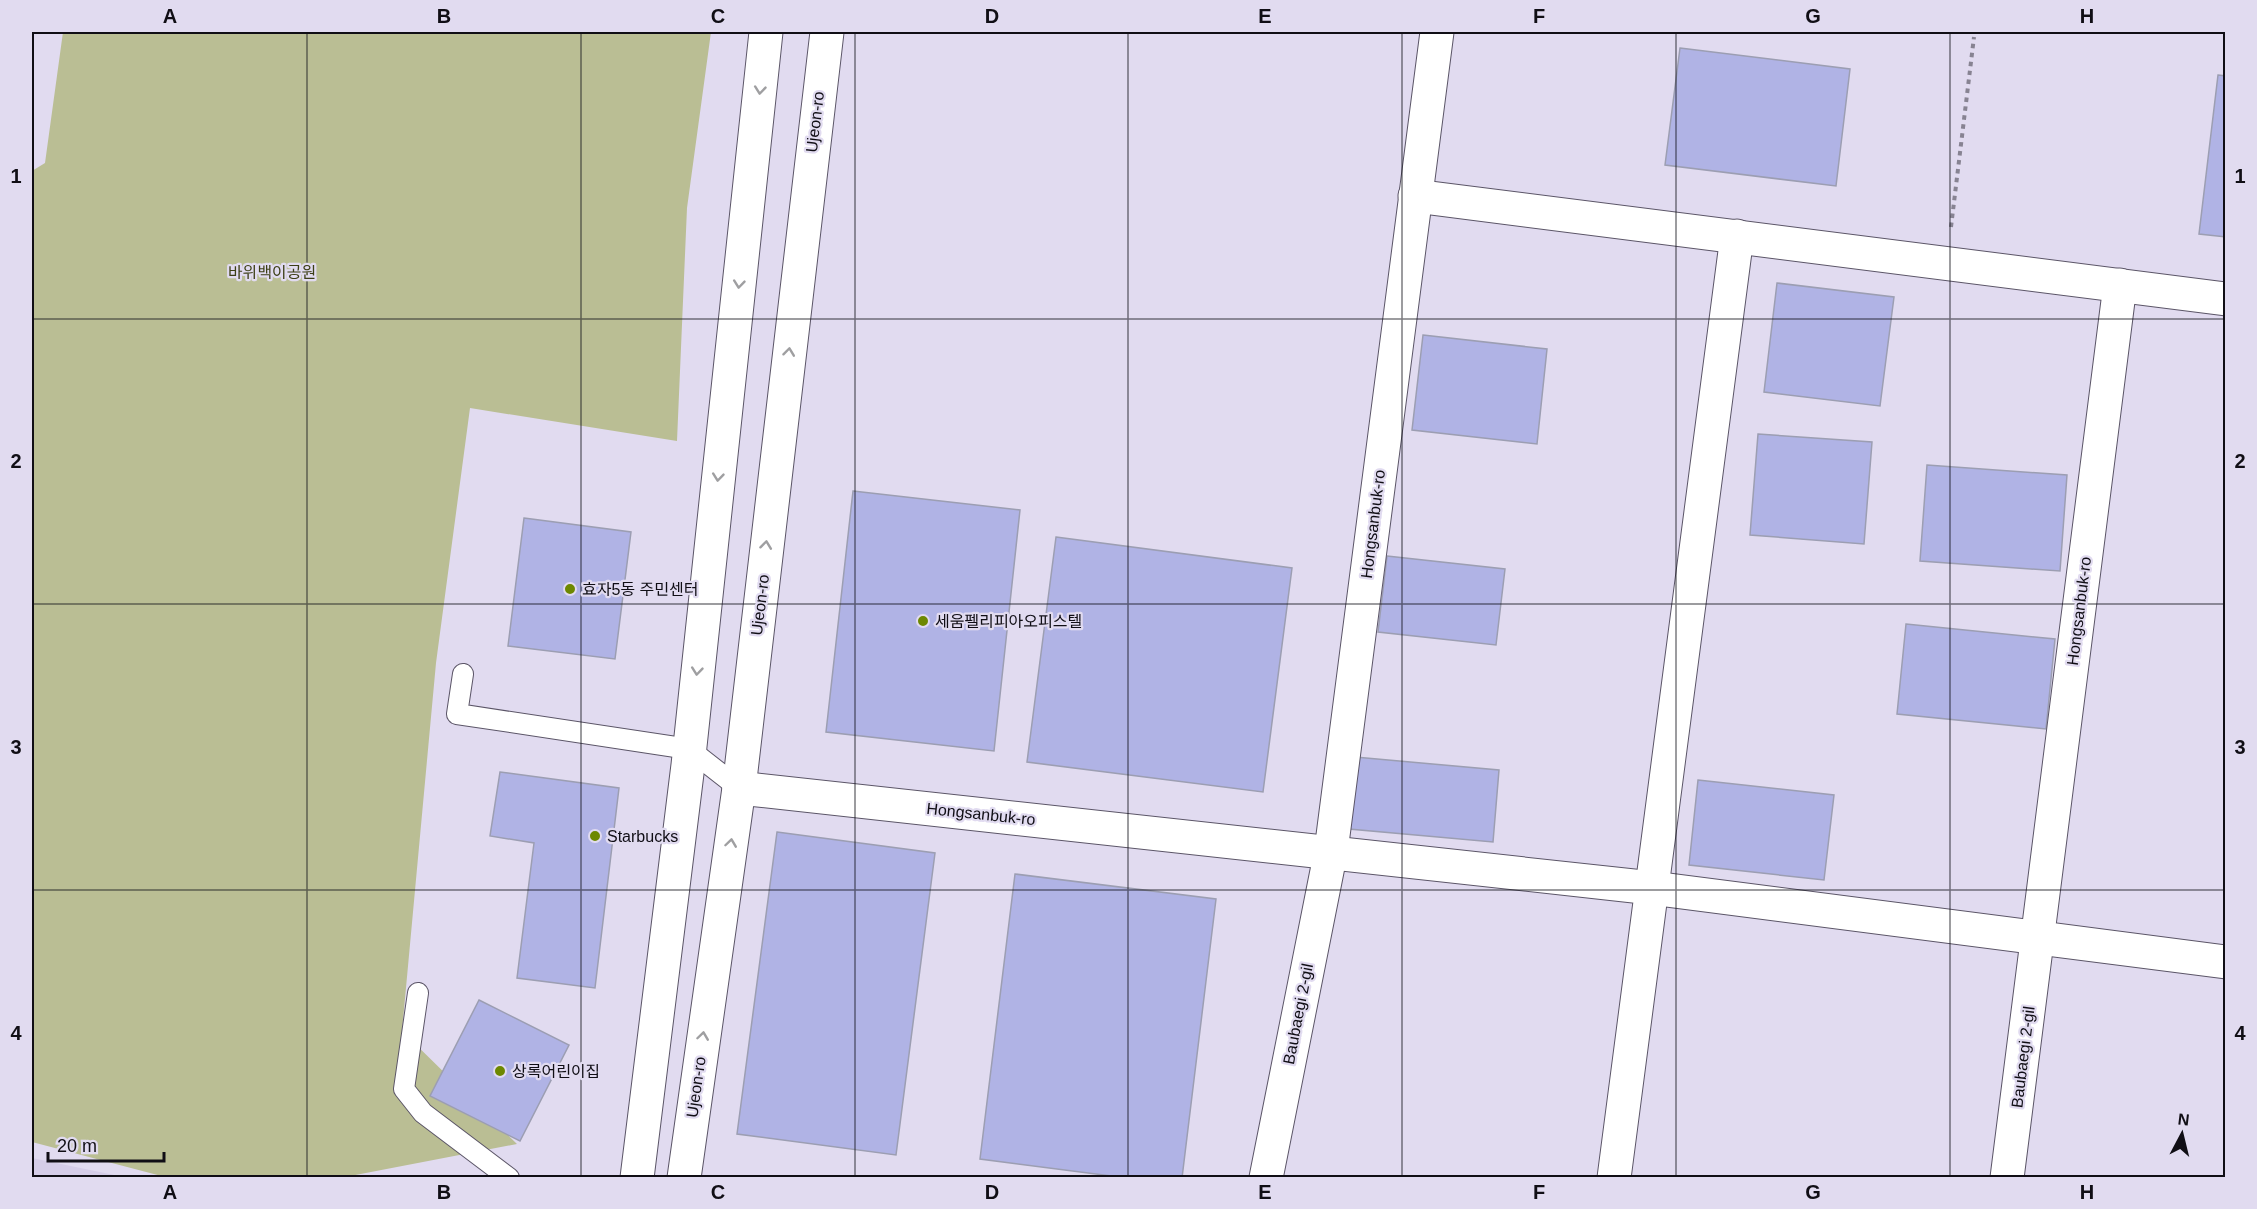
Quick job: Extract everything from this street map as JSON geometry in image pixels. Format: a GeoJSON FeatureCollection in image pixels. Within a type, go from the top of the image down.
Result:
{"type":"FeatureCollection","features":[{"type":"Feature","properties":{"kind":"street"},"geometry":{"type":"LineString","coordinates":[[637,1178],[689,749],[766,32]]}},
{"type":"Feature","properties":{"kind":"street","name":"Ujeon-ro"},"geometry":{"type":"LineString","coordinates":[[684,1178],[739,788],[827,32]]}},
{"type":"Feature","properties":{"kind":"street","name":"Hongsanbuk-ro"},"geometry":{"type":"LineString","coordinates":[[1331,851],[1437,32]]}},
{"type":"Feature","properties":{"kind":"street"},"geometry":{"type":"LineString","coordinates":[[1415,196],[2226,299]]}},
{"type":"Feature","properties":{"kind":"street"},"geometry":{"type":"LineString","coordinates":[[1614,1178],[1737,236]]}},
{"type":"Feature","properties":{"kind":"street","name":"Hongsanbuk-ro"},"geometry":{"type":"LineString","coordinates":[[2038,937],[2120,285]]}},
{"type":"Feature","properties":{"kind":"street","name":"Hongsanbuk-ro"},"geometry":{"type":"LineString","coordinates":[[739,788],[1331,851],[1652,888],[2226,962]]}},
{"type":"Feature","properties":{"kind":"street","name":"Baubaegi 2-gil"},"geometry":{"type":"LineString","coordinates":[[1266,1178],[1331,851]]}},
{"type":"Feature","properties":{"kind":"street","name":"Baubaegi 2-gil"},"geometry":{"type":"LineString","coordinates":[[2007,1178],[2038,937]]}},
{"type":"Feature","properties":{"kind":"lane"},"geometry":{"type":"LineString","coordinates":[[463,674],[458,714],[689,749],[739,788]]}},
{"type":"Feature","properties":{"kind":"lane"},"geometry":{"type":"LineString","coordinates":[[418,993],[404,1089],[423,1113],[509,1178]]}},
{"type":"Feature","properties":{"kind":"path"},"geometry":{"type":"LineString","coordinates":[[1949,239],[1974,37]]}},
{"type":"Feature","properties":{"kind":"shaded area"},"geometry":{"type":"Polygon","coordinates":[[[32,1158],[124,1177],[32,1177],[32,1158]]]}},
{"type":"Feature","properties":{"kind":"green space","name":"바위백이공원"},"geometry":{"type":"Polygon","coordinates":[[[63,32],[711,32],[687,208],[677,441],[470,408],[436,663],[402,1031],[517,1144],[345,1177],[169,1178],[32,1142],[32,171],[45,163],[63,32]]]}},
{"type":"Feature","properties":{"kind":"building"},"geometry":{"type":"Polygon","coordinates":[[[1680,48],[1850,69],[1836,186],[1665,165],[1680,48]]]}},
{"type":"Feature","properties":{"kind":"building"},"geometry":{"type":"Polygon","coordinates":[[[2218,75],[2226,76],[2226,237],[2199,234],[2218,75]]]}},
{"type":"Feature","properties":{"kind":"building"},"geometry":{"type":"Polygon","coordinates":[[[1777,283],[1894,297],[1880,406],[1764,392],[1777,283]]]}},
{"type":"Feature","properties":{"kind":"building"},"geometry":{"type":"Polygon","coordinates":[[[1423,335],[1547,349],[1537,444],[1412,430],[1423,335]]]}},
{"type":"Feature","properties":{"kind":"building"},"geometry":{"type":"Polygon","coordinates":[[[1758,434],[1872,442],[1864,544],[1750,535],[1758,434]]]}},
{"type":"Feature","properties":{"kind":"building"},"geometry":{"type":"Polygon","coordinates":[[[1927,465],[2067,475],[2060,571],[1920,561],[1927,465]]]}},
{"type":"Feature","properties":{"kind":"building","name":"세움펠리피아오피스텔"},"geometry":{"type":"Polygon","coordinates":[[[853,491],[1020,510],[994,751],[826,732],[853,491]]]}},
{"type":"Feature","properties":{"kind":"building","name":"효자5동 주민센터"},"geometry":{"type":"Polygon","coordinates":[[[524,518],[631,532],[615,659],[508,646],[524,518]]]}},
{"type":"Feature","properties":{"kind":"building"},"geometry":{"type":"Polygon","coordinates":[[[1056,537],[1292,568],[1263,792],[1027,762],[1056,537]]]}},
{"type":"Feature","properties":{"kind":"building"},"geometry":{"type":"Polygon","coordinates":[[[1387,556],[1505,569],[1496,645],[1378,632],[1387,556]]]}},
{"type":"Feature","properties":{"kind":"building"},"geometry":{"type":"Polygon","coordinates":[[[1906,624],[2055,639],[2046,729],[1897,714],[1906,624]]]}},
{"type":"Feature","properties":{"kind":"building"},"geometry":{"type":"Polygon","coordinates":[[[1355,757],[1499,770],[1493,842],[1349,829],[1355,757]]]}},
{"type":"Feature","properties":{"kind":"building"},"geometry":{"type":"Polygon","coordinates":[[[500,772],[619,788],[595,988],[517,978],[534,843],[490,836],[500,772]]]}},
{"type":"Feature","properties":{"kind":"building"},"geometry":{"type":"Polygon","coordinates":[[[1698,780],[1834,795],[1824,880],[1689,865],[1698,780]]]}},
{"type":"Feature","properties":{"kind":"building"},"geometry":{"type":"Polygon","coordinates":[[[777,832],[935,853],[896,1155],[737,1134],[777,832]]]}},
{"type":"Feature","properties":{"kind":"building"},"geometry":{"type":"Polygon","coordinates":[[[1015,874],[1216,899],[1182,1178],[1127,1178],[980,1159],[1015,874]]]}},
{"type":"Feature","properties":{"kind":"building","name":"상록어린이집"},"geometry":{"type":"Polygon","coordinates":[[[479,1000],[569,1045],[520,1141],[430,1096],[479,1000]]]}},
{"type":"Feature","properties":{"kind":"place","name":"효자5동 주민센터"},"geometry":{"type":"Point","coordinates":[570,589]}},
{"type":"Feature","properties":{"kind":"place","name":"세움펠리피아오피스텔"},"geometry":{"type":"Point","coordinates":[923,621]}},
{"type":"Feature","properties":{"kind":"place","name":"Starbucks"},"geometry":{"type":"Point","coordinates":[595,836]}},
{"type":"Feature","properties":{"kind":"place","name":"상록어린이집"},"geometry":{"type":"Point","coordinates":[500,1071]}}]}
